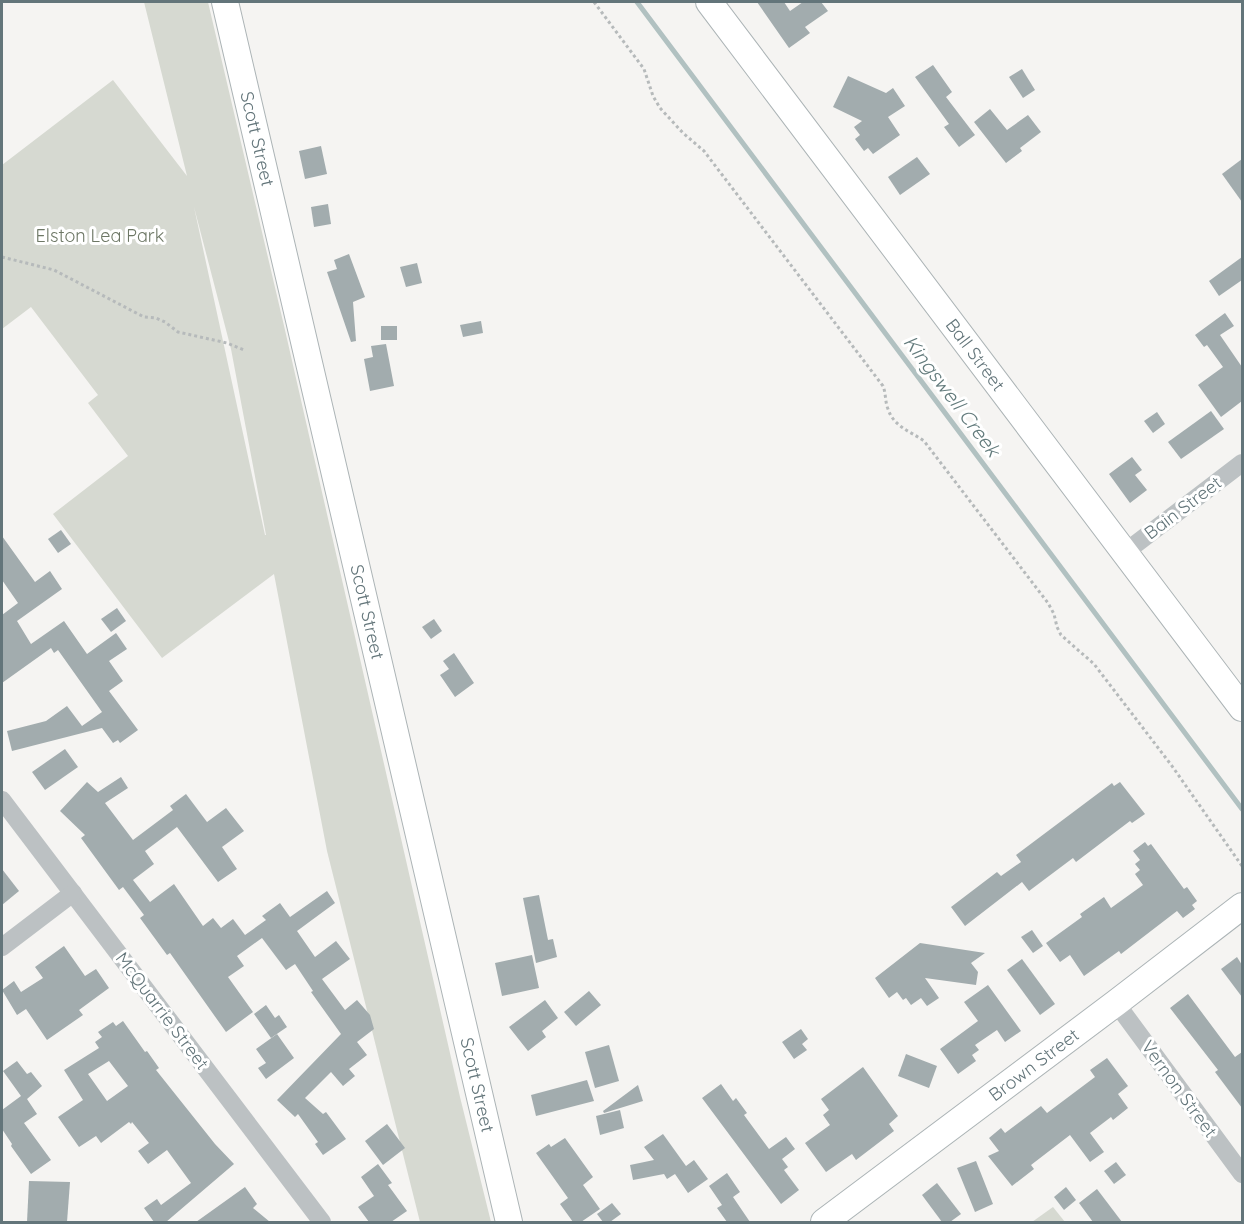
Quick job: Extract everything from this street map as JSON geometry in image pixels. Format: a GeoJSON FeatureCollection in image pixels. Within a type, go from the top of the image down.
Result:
{"type":"FeatureCollection","features":[{"type":"Feature","properties":{"kind":"street","name":"Scott Street"},"geometry":{"type":"LineString","coordinates":[[225,2],[509,1222]]}},
{"type":"Feature","properties":{"kind":"street","name":"Ball Street"},"geometry":{"type":"LineString","coordinates":[[709,2],[1242,708]]}},
{"type":"Feature","properties":{"kind":"street","name":"Bain Street"},"geometry":{"type":"LineString","coordinates":[[1124,553],[1242,463]]}},
{"type":"Feature","properties":{"kind":"street","name":"McQuarrie Street"},"geometry":{"type":"LineString","coordinates":[[2,800],[322,1222]]}},
{"type":"Feature","properties":{"kind":"street"},"geometry":{"type":"LineString","coordinates":[[2,947],[72,893]]}},
{"type":"Feature","properties":{"kind":"street","name":"Brown Street"},"geometry":{"type":"LineString","coordinates":[[824,1222],[1242,906]]}},
{"type":"Feature","properties":{"kind":"street","name":"Vernon Street"},"geometry":{"type":"LineString","coordinates":[[1116,1003],[1242,1174]]}},
{"type":"Feature","properties":{"kind":"path"},"geometry":{"type":"LineString","coordinates":[[594,2],[644,69],[653,96],[660,108],[683,133],[704,151],[883,386],[887,409],[900,428],[924,441],[1048,603],[1054,614],[1058,631],[1064,640],[1094,664],[1172,766],[1242,866]]}},
{"type":"Feature","properties":{"kind":"path"},"geometry":{"type":"LineString","coordinates":[[2,257],[54,270],[144,317],[156,318],[165,322],[178,332],[227,343],[244,350]]}},
{"type":"Feature","properties":{"kind":"green space","name":"Elston Lea Park"},"geometry":{"type":"Polygon","coordinates":[[[144,2],[208,2],[460,1097],[491,1222],[420,1222],[327,851],[274,574],[162,658],[53,514],[128,456],[88,403],[98,395],[31,307],[2,329],[2,165],[113,80],[187,176],[144,2]],[[194,207],[266,535],[231,349],[194,207]]]}},
{"type":"Feature","properties":{"kind":"green space"},"geometry":{"type":"Polygon","coordinates":[[[1053,1207],[1065,1222],[1032,1222],[1053,1207]]]}},
{"type":"Feature","properties":{"kind":"building"},"geometry":{"type":"Polygon","coordinates":[[[757,2],[784,2],[790,11],[803,2],[821,2],[828,11],[805,27],[810,33],[789,48],[757,2]]]}},
{"type":"Feature","properties":{"kind":"building"},"geometry":{"type":"Polygon","coordinates":[[[933,65],[952,92],[946,97],[975,135],[959,147],[944,127],[949,124],[915,77],[933,65]]]}},
{"type":"Feature","properties":{"kind":"building"},"geometry":{"type":"Polygon","coordinates":[[[1022,69],[1035,90],[1023,98],[1009,77],[1022,69]]]}},
{"type":"Feature","properties":{"kind":"building"},"geometry":{"type":"Polygon","coordinates":[[[848,76],[886,93],[893,88],[905,106],[888,117],[900,135],[873,154],[868,148],[864,151],[855,139],[860,135],[854,127],[862,121],[833,107],[848,76]]]}},
{"type":"Feature","properties":{"kind":"building"},"geometry":{"type":"Polygon","coordinates":[[[990,109],[1007,130],[1028,115],[1041,132],[1020,148],[1022,151],[1006,163],[974,122],[990,109]]]}},
{"type":"Feature","properties":{"kind":"building"},"geometry":{"type":"Polygon","coordinates":[[[321,146],[327,174],[305,179],[299,151],[321,146]]]}},
{"type":"Feature","properties":{"kind":"building"},"geometry":{"type":"Polygon","coordinates":[[[917,157],[930,174],[900,195],[888,177],[917,157]]]}},
{"type":"Feature","properties":{"kind":"building"},"geometry":{"type":"Polygon","coordinates":[[[1242,159],[1242,202],[1222,174],[1242,159]]]}},
{"type":"Feature","properties":{"kind":"building"},"geometry":{"type":"Polygon","coordinates":[[[328,204],[331,224],[314,227],[311,207],[328,204]]]}},
{"type":"Feature","properties":{"kind":"building"},"geometry":{"type":"Polygon","coordinates":[[[349,254],[365,297],[353,302],[356,341],[351,342],[327,272],[337,269],[334,260],[349,254]]]}},
{"type":"Feature","properties":{"kind":"building"},"geometry":{"type":"Polygon","coordinates":[[[1242,257],[1242,280],[1219,296],[1209,281],[1242,257]]]}},
{"type":"Feature","properties":{"kind":"building"},"geometry":{"type":"Polygon","coordinates":[[[417,263],[422,283],[406,287],[400,267],[417,263]]]}},
{"type":"Feature","properties":{"kind":"building"},"geometry":{"type":"Polygon","coordinates":[[[1225,313],[1234,326],[1220,335],[1242,367],[1242,401],[1221,417],[1198,385],[1223,367],[1207,345],[1204,347],[1195,335],[1225,313]]]}},
{"type":"Feature","properties":{"kind":"building"},"geometry":{"type":"Polygon","coordinates":[[[481,321],[483,333],[463,337],[460,325],[481,321]]]}},
{"type":"Feature","properties":{"kind":"building"},"geometry":{"type":"Polygon","coordinates":[[[381,326],[397,326],[397,340],[381,340],[381,326]]]}},
{"type":"Feature","properties":{"kind":"building"},"geometry":{"type":"Polygon","coordinates":[[[386,344],[394,386],[370,391],[364,359],[373,357],[371,346],[386,344]]]}},
{"type":"Feature","properties":{"kind":"building"},"geometry":{"type":"Polygon","coordinates":[[[1211,411],[1224,429],[1181,459],[1168,442],[1211,411]]]}},
{"type":"Feature","properties":{"kind":"building"},"geometry":{"type":"Polygon","coordinates":[[[1157,412],[1165,424],[1153,433],[1144,421],[1157,412]]]}},
{"type":"Feature","properties":{"kind":"building"},"geometry":{"type":"Polygon","coordinates":[[[1132,457],[1142,470],[1135,475],[1147,490],[1130,503],[1109,474],[1132,457]]]}},
{"type":"Feature","properties":{"kind":"building"},"geometry":{"type":"Polygon","coordinates":[[[61,530],[71,544],[58,553],[48,539],[61,530]]]}},
{"type":"Feature","properties":{"kind":"building"},"geometry":{"type":"Polygon","coordinates":[[[2,536],[35,582],[50,571],[62,589],[17,621],[31,644],[64,621],[87,654],[116,633],[127,649],[109,661],[123,681],[109,691],[138,730],[120,743],[118,740],[113,743],[102,728],[12,751],[7,731],[46,721],[67,706],[82,726],[102,712],[58,650],[54,653],[51,648],[2,683],[2,615],[18,603],[2,580],[2,536]]]}},
{"type":"Feature","properties":{"kind":"building"},"geometry":{"type":"Polygon","coordinates":[[[117,608],[126,621],[111,632],[101,619],[117,608]]]}},
{"type":"Feature","properties":{"kind":"building"},"geometry":{"type":"Polygon","coordinates":[[[434,619],[442,631],[431,639],[422,627],[434,619]]]}},
{"type":"Feature","properties":{"kind":"building"},"geometry":{"type":"Polygon","coordinates":[[[454,653],[474,683],[455,697],[440,675],[449,669],[443,661],[454,653]]]}},
{"type":"Feature","properties":{"kind":"building"},"geometry":{"type":"Polygon","coordinates":[[[65,749],[78,767],[45,790],[32,772],[65,749]]]}},
{"type":"Feature","properties":{"kind":"building"},"geometry":{"type":"Polygon","coordinates":[[[121,777],[128,788],[105,803],[133,840],[173,810],[170,806],[186,794],[207,822],[226,808],[244,831],[222,847],[237,869],[218,882],[177,827],[145,851],[154,864],[133,880],[150,902],[174,884],[203,926],[213,918],[221,928],[233,919],[245,935],[266,920],[262,916],[280,903],[290,917],[327,891],[335,903],[297,931],[315,957],[336,941],[350,959],[322,979],[345,1010],[357,1000],[370,1015],[374,1029],[357,1042],[367,1055],[349,1069],[355,1076],[343,1086],[331,1072],[305,1098],[323,1114],[326,1112],[346,1139],[323,1155],[315,1144],[318,1142],[298,1114],[295,1117],[277,1100],[341,1034],[311,992],[313,991],[295,964],[286,970],[262,938],[237,956],[244,966],[228,977],[253,1012],[226,1032],[170,953],[167,955],[140,918],[144,915],[123,887],[119,890],[81,838],[85,835],[60,811],[87,782],[98,792],[121,777]]]}},
{"type":"Feature","properties":{"kind":"building"},"geometry":{"type":"Polygon","coordinates":[[[1120,782],[1145,814],[1132,823],[1130,821],[1076,862],[1073,858],[1029,891],[1022,882],[965,926],[951,907],[997,872],[1001,876],[1021,862],[1016,855],[1112,783],[1114,786],[1120,782]]]}},
{"type":"Feature","properties":{"kind":"building"},"geometry":{"type":"Polygon","coordinates":[[[1145,842],[1148,846],[1151,844],[1184,889],[1187,887],[1197,901],[1192,905],[1195,909],[1183,918],[1177,911],[1121,954],[1119,951],[1084,976],[1070,955],[1060,962],[1046,943],[1082,917],[1080,914],[1104,897],[1111,908],[1143,885],[1135,874],[1140,870],[1135,864],[1140,860],[1133,851],[1145,842]]]}},
{"type":"Feature","properties":{"kind":"building"},"geometry":{"type":"Polygon","coordinates":[[[2,869],[19,891],[2,905],[2,869]]]}},
{"type":"Feature","properties":{"kind":"building"},"geometry":{"type":"Polygon","coordinates":[[[539,895],[548,940],[553,939],[557,957],[536,963],[523,898],[539,895]]]}},
{"type":"Feature","properties":{"kind":"building"},"geometry":{"type":"Polygon","coordinates":[[[1032,930],[1043,946],[1033,953],[1021,937],[1032,930]]]}},
{"type":"Feature","properties":{"kind":"building"},"geometry":{"type":"Polygon","coordinates":[[[920,943],[985,953],[971,963],[978,972],[976,985],[925,978],[939,998],[927,1006],[921,998],[911,1005],[897,992],[889,998],[875,978],[920,943]]]}},
{"type":"Feature","properties":{"kind":"building"},"geometry":{"type":"Polygon","coordinates":[[[64,946],[85,976],[96,969],[109,988],[79,1010],[83,1015],[47,1040],[26,1009],[17,1015],[2,990],[14,981],[21,992],[43,978],[35,967],[64,946]]]}},
{"type":"Feature","properties":{"kind":"building"},"geometry":{"type":"Polygon","coordinates":[[[532,955],[539,988],[502,996],[495,963],[532,955]]]}},
{"type":"Feature","properties":{"kind":"building"},"geometry":{"type":"Polygon","coordinates":[[[1237,957],[1242,965],[1242,997],[1221,969],[1237,957]]]}},
{"type":"Feature","properties":{"kind":"building"},"geometry":{"type":"Polygon","coordinates":[[[1022,959],[1055,1004],[1040,1015],[1007,970],[1022,959]]]}},
{"type":"Feature","properties":{"kind":"building"},"geometry":{"type":"Polygon","coordinates":[[[988,985],[1021,1031],[1005,1042],[997,1030],[975,1045],[979,1050],[972,1055],[976,1061],[958,1074],[940,1049],[978,1021],[964,1002],[988,985]]]}},
{"type":"Feature","properties":{"kind":"building"},"geometry":{"type":"Polygon","coordinates":[[[589,991],[601,1005],[576,1026],[564,1012],[589,991]]]}},
{"type":"Feature","properties":{"kind":"building"},"geometry":{"type":"Polygon","coordinates":[[[1188,994],[1235,1057],[1242,1052],[1242,1108],[1215,1072],[1218,1070],[1170,1008],[1188,994]]]}},
{"type":"Feature","properties":{"kind":"building"},"geometry":{"type":"Polygon","coordinates":[[[545,1000],[558,1018],[542,1031],[546,1037],[528,1051],[509,1027],[545,1000]]]}},
{"type":"Feature","properties":{"kind":"building"},"geometry":{"type":"Polygon","coordinates":[[[266,1005],[275,1018],[279,1015],[287,1027],[271,1038],[254,1014],[266,1005]]]}},
{"type":"Feature","properties":{"kind":"building"},"geometry":{"type":"Polygon","coordinates":[[[123,1021],[159,1068],[156,1070],[215,1144],[234,1164],[166,1222],[154,1222],[144,1208],[157,1199],[161,1205],[191,1183],[167,1150],[148,1164],[138,1151],[149,1143],[132,1122],[101,1143],[96,1136],[79,1147],[58,1117],[83,1100],[64,1070],[99,1048],[95,1042],[102,1037],[98,1032],[113,1022],[116,1026],[123,1021]],[[109,1061],[88,1074],[107,1101],[128,1086],[109,1061]]]}},
{"type":"Feature","properties":{"kind":"building"},"geometry":{"type":"Polygon","coordinates":[[[801,1029],[808,1039],[802,1044],[807,1050],[794,1059],[782,1042],[801,1029]]]}},
{"type":"Feature","properties":{"kind":"building"},"geometry":{"type":"Polygon","coordinates":[[[277,1034],[294,1058],[266,1079],[258,1068],[266,1063],[256,1049],[277,1034]]]}},
{"type":"Feature","properties":{"kind":"building"},"geometry":{"type":"Polygon","coordinates":[[[609,1045],[619,1081],[595,1088],[585,1052],[609,1045]]]}},
{"type":"Feature","properties":{"kind":"building"},"geometry":{"type":"Polygon","coordinates":[[[906,1054],[937,1066],[929,1088],[898,1076],[906,1054]]]}},
{"type":"Feature","properties":{"kind":"building"},"geometry":{"type":"Polygon","coordinates":[[[1107,1058],[1128,1086],[1118,1094],[1128,1108],[1113,1120],[1111,1117],[1090,1133],[1104,1152],[1090,1162],[1070,1135],[1031,1165],[1034,1169],[1012,1186],[988,1156],[999,1151],[989,1138],[1001,1128],[1005,1133],[1041,1106],[1047,1113],[1095,1077],[1090,1070],[1107,1058]]]}},
{"type":"Feature","properties":{"kind":"building"},"geometry":{"type":"Polygon","coordinates":[[[17,1061],[27,1074],[31,1072],[42,1086],[27,1099],[37,1114],[24,1123],[51,1160],[31,1174],[2,1129],[2,1110],[21,1096],[3,1071],[17,1061]]]}},
{"type":"Feature","properties":{"kind":"building"},"geometry":{"type":"Polygon","coordinates":[[[863,1067],[898,1116],[889,1124],[894,1131],[856,1160],[852,1154],[826,1172],[805,1143],[830,1125],[823,1115],[829,1110],[821,1099],[863,1067]]]}},
{"type":"Feature","properties":{"kind":"building"},"geometry":{"type":"Polygon","coordinates":[[[587,1080],[594,1101],[536,1116],[531,1095],[587,1080]]]}},
{"type":"Feature","properties":{"kind":"building"},"geometry":{"type":"Polygon","coordinates":[[[721,1084],[733,1101],[736,1098],[747,1113],[744,1115],[769,1149],[786,1137],[795,1149],[782,1159],[788,1167],[784,1170],[799,1190],[781,1204],[702,1098],[721,1084]]]}},
{"type":"Feature","properties":{"kind":"building"},"geometry":{"type":"Polygon","coordinates":[[[638,1085],[643,1101],[604,1113],[603,1111],[638,1085]]]}},
{"type":"Feature","properties":{"kind":"building"},"geometry":{"type":"Polygon","coordinates":[[[620,1110],[624,1128],[600,1135],[596,1116],[620,1110]]]}},
{"type":"Feature","properties":{"kind":"building"},"geometry":{"type":"Polygon","coordinates":[[[387,1124],[405,1148],[383,1165],[365,1141],[387,1124]]]}},
{"type":"Feature","properties":{"kind":"building"},"geometry":{"type":"Polygon","coordinates":[[[663,1134],[686,1166],[694,1160],[708,1179],[688,1193],[675,1174],[667,1179],[664,1174],[633,1180],[630,1165],[654,1160],[644,1147],[663,1134]]]}},
{"type":"Feature","properties":{"kind":"building"},"geometry":{"type":"Polygon","coordinates":[[[565,1138],[593,1177],[583,1185],[600,1209],[581,1222],[573,1222],[560,1204],[568,1198],[536,1153],[549,1144],[551,1147],[565,1138]]]}},
{"type":"Feature","properties":{"kind":"building"},"geometry":{"type":"Polygon","coordinates":[[[976,1161],[993,1204],[975,1212],[957,1168],[976,1161]]]}},
{"type":"Feature","properties":{"kind":"building"},"geometry":{"type":"Polygon","coordinates":[[[1116,1162],[1126,1175],[1114,1184],[1104,1171],[1116,1162]]]}},
{"type":"Feature","properties":{"kind":"building"},"geometry":{"type":"Polygon","coordinates":[[[378,1164],[392,1183],[388,1185],[407,1211],[391,1222],[369,1222],[358,1207],[374,1196],[361,1177],[378,1164]]]}},
{"type":"Feature","properties":{"kind":"building"},"geometry":{"type":"Polygon","coordinates":[[[727,1173],[740,1192],[733,1197],[750,1222],[727,1222],[717,1208],[722,1205],[709,1186],[727,1173]]]}},
{"type":"Feature","properties":{"kind":"building"},"geometry":{"type":"Polygon","coordinates":[[[29,1181],[70,1182],[67,1222],[27,1222],[29,1181]]]}},
{"type":"Feature","properties":{"kind":"building"},"geometry":{"type":"Polygon","coordinates":[[[937,1183],[961,1214],[950,1222],[942,1222],[922,1195],[937,1183]]]}},
{"type":"Feature","properties":{"kind":"building"},"geometry":{"type":"Polygon","coordinates":[[[245,1187],[257,1204],[253,1208],[270,1222],[196,1222],[245,1187]]]}},
{"type":"Feature","properties":{"kind":"building"},"geometry":{"type":"Polygon","coordinates":[[[1066,1187],[1076,1200],[1064,1210],[1054,1197],[1066,1187]]]}},
{"type":"Feature","properties":{"kind":"building"},"geometry":{"type":"Polygon","coordinates":[[[1097,1189],[1122,1222],[1093,1222],[1079,1203],[1097,1189]]]}},
{"type":"Feature","properties":{"kind":"building"},"geometry":{"type":"Polygon","coordinates":[[[612,1203],[621,1214],[610,1222],[603,1222],[597,1214],[612,1203]]]}},
{"type":"Feature","properties":{"kind":"waterway","name":"Kingswell Creek"},"geometry":{"type":"LineString","coordinates":[[637,2],[1242,809]]}}]}
